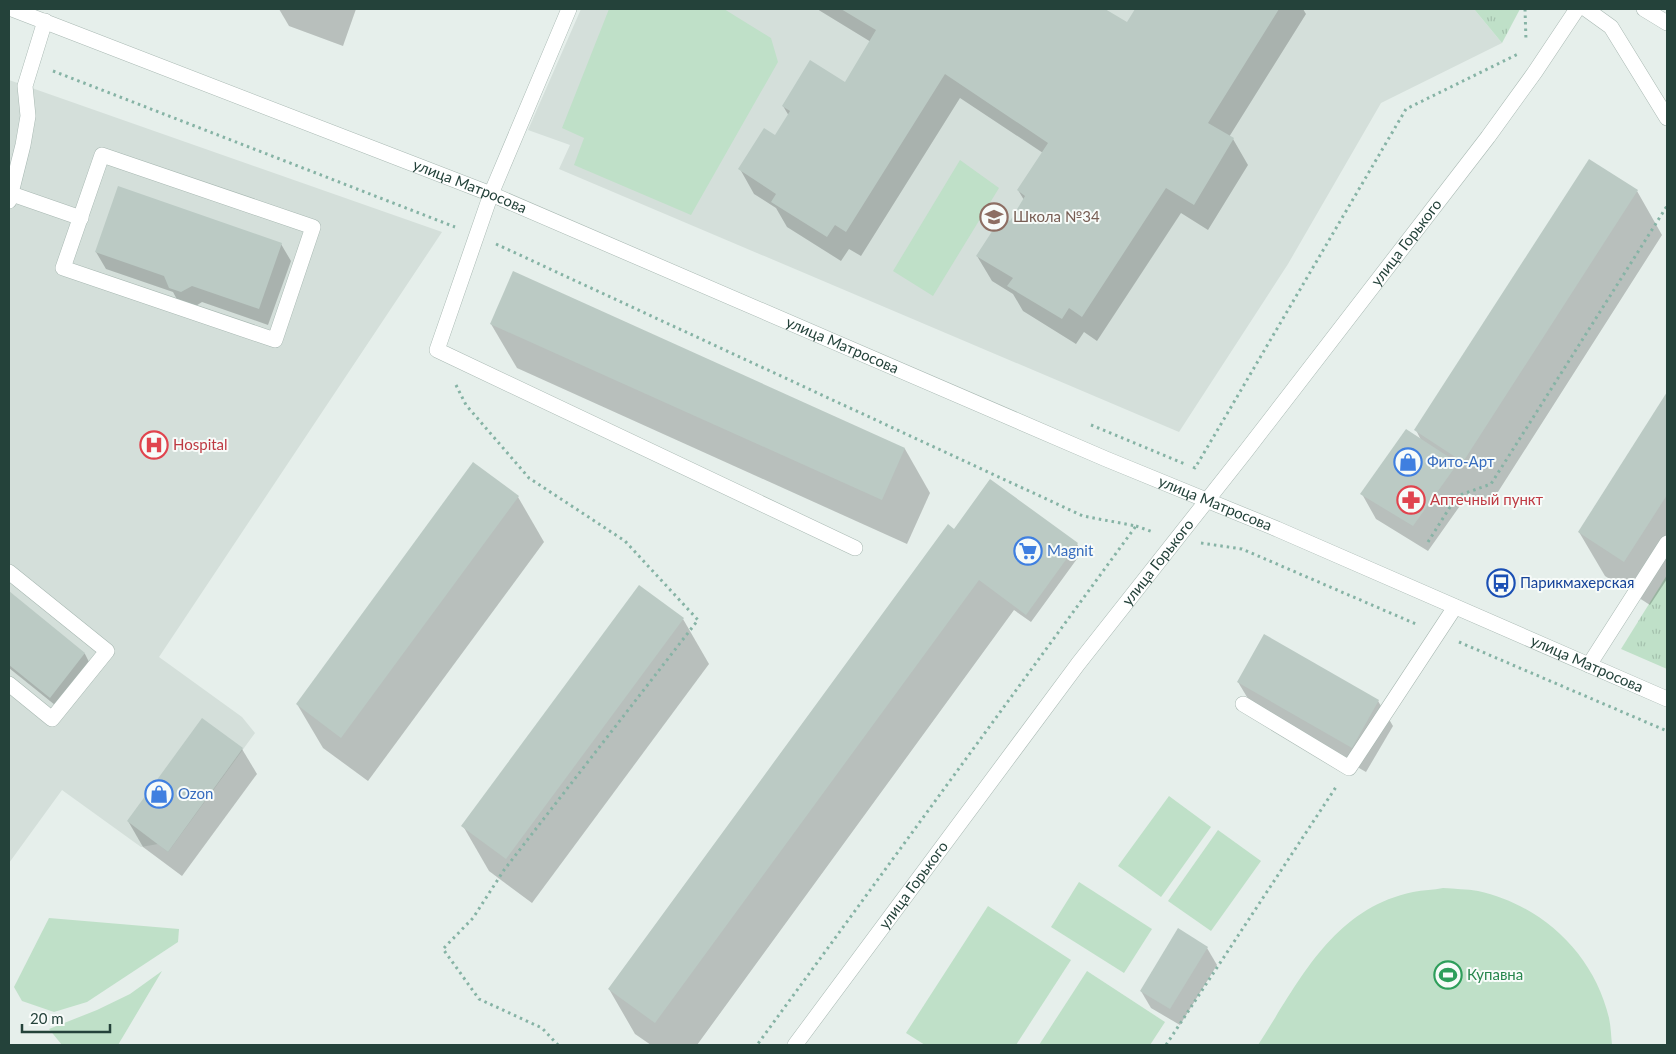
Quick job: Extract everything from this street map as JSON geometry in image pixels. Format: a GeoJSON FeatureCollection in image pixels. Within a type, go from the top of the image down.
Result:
{"type":"FeatureCollection","features":[{"type":"Feature","properties":{"kind":"street","name":"улица Матросова"},"geometry":{"type":"LineString","coordinates":[[12,9],[491,194],[1106,459],[1277,529],[1667,699]]}},
{"type":"Feature","properties":{"kind":"street"},"geometry":{"type":"LineString","coordinates":[[569,9],[491,194],[437,350],[855,548]]}},
{"type":"Feature","properties":{"kind":"street","name":"улица Горького"},"geometry":{"type":"LineString","coordinates":[[795,1045],[1078,664],[1207,501],[1488,137],[1577,9]]}},
{"type":"Feature","properties":{"kind":"street"},"geometry":{"type":"LineString","coordinates":[[1586,9],[1611,27],[1667,118]]}},
{"type":"Feature","properties":{"kind":"street"},"geometry":{"type":"LineString","coordinates":[[1644,9],[1667,23]]}},
{"type":"Feature","properties":{"kind":"street"},"geometry":{"type":"LineString","coordinates":[[45,21],[25,86],[28,116],[9,196],[81,218]]}},
{"type":"Feature","properties":{"kind":"street"},"geometry":{"type":"LineString","coordinates":[[102,155],[313,227],[275,340],[63,268],[81,218],[102,155]]}},
{"type":"Feature","properties":{"kind":"street"},"geometry":{"type":"LineString","coordinates":[[1589,665],[1667,543]]}},
{"type":"Feature","properties":{"kind":"street"},"geometry":{"type":"LineString","coordinates":[[9,572],[107,651],[52,719],[9,684]]}},
{"type":"Feature","properties":{"kind":"street"},"geometry":{"type":"LineString","coordinates":[[1243,704],[1349,768],[1455,607]]}},
{"type":"Feature","properties":{"kind":"path"},"geometry":{"type":"LineString","coordinates":[[1525,9],[1526,41]]}},
{"type":"Feature","properties":{"kind":"path"},"geometry":{"type":"LineString","coordinates":[[1088,424],[1194,468],[1406,109],[1518,55],[1532,33]]}},
{"type":"Feature","properties":{"kind":"path"},"geometry":{"type":"LineString","coordinates":[[32,62],[477,235],[1083,516],[1136,526],[757,1045]]}},
{"type":"Feature","properties":{"kind":"path"},"geometry":{"type":"LineString","coordinates":[[1428,542],[1458,496],[1492,484],[1667,206]]}},
{"type":"Feature","properties":{"kind":"path"},"geometry":{"type":"LineString","coordinates":[[437,350],[466,405],[530,478],[625,541],[698,620],[504,870],[473,918],[443,949],[479,999],[542,1028],[558,1045]]}},
{"type":"Feature","properties":{"kind":"path"},"geometry":{"type":"LineString","coordinates":[[1394,614],[1399,610]]}},
{"type":"Feature","properties":{"kind":"path"},"geometry":{"type":"LineString","coordinates":[[1166,1045],[1349,768]]}},
{"type":"Feature","properties":{"kind":"shaded area","name":"Школа №34"},"geometry":{"type":"Polygon","coordinates":[[[581,9],[1474,9],[1502,43],[1381,103],[1288,264],[1179,432],[559,169],[570,145],[528,130],[581,9]]]}},
{"type":"Feature","properties":{"kind":"shaded area","name":"Hospital"},"geometry":{"type":"Polygon","coordinates":[[[9,80],[442,232],[159,657],[242,717],[255,733],[168,852],[158,844],[141,847],[62,790],[9,863],[9,80]]]}},
{"type":"Feature","properties":{"kind":"green space"},"geometry":{"type":"Polygon","coordinates":[[[609,9],[724,9],[771,38],[778,62],[691,215],[574,165],[584,138],[562,128],[609,9]]]}},
{"type":"Feature","properties":{"kind":"green space"},"geometry":{"type":"Polygon","coordinates":[[[1474,9],[1520,9],[1502,43],[1474,9]]]}},
{"type":"Feature","properties":{"kind":"green space"},"geometry":{"type":"Polygon","coordinates":[[[960,160],[999,188],[933,296],[893,271],[960,160]]]}},
{"type":"Feature","properties":{"kind":"green space"},"geometry":{"type":"Polygon","coordinates":[[[1667,575],[1667,669],[1621,649],[1667,575]]]}},
{"type":"Feature","properties":{"kind":"green space"},"geometry":{"type":"Polygon","coordinates":[[[1169,796],[1211,827],[1161,897],[1118,866],[1169,796]]]}},
{"type":"Feature","properties":{"kind":"green space"},"geometry":{"type":"Polygon","coordinates":[[[1218,830],[1261,861],[1211,931],[1168,901],[1218,830]]]}},
{"type":"Feature","properties":{"kind":"green space"},"geometry":{"type":"Polygon","coordinates":[[[1079,882],[1152,929],[1124,973],[1051,927],[1079,882]]]}},
{"type":"Feature","properties":{"kind":"green space","name":"Купавна"},"geometry":{"type":"Polygon","coordinates":[[[1443,888],[1478,891],[1501,898],[1544,920],[1562,936],[1578,953],[1602,995],[1611,1028],[1612,1045],[1258,1045],[1304,973],[1320,951],[1339,931],[1360,914],[1385,901],[1413,892],[1443,888]]]}},
{"type":"Feature","properties":{"kind":"green space"},"geometry":{"type":"Polygon","coordinates":[[[988,906],[1071,960],[1016,1045],[925,1045],[906,1033],[988,906]]]}},
{"type":"Feature","properties":{"kind":"green space"},"geometry":{"type":"Polygon","coordinates":[[[49,918],[179,929],[178,942],[87,1002],[54,1012],[22,1001],[14,987],[49,918]]]}},
{"type":"Feature","properties":{"kind":"green space"},"geometry":{"type":"Polygon","coordinates":[[[162,971],[118,1045],[62,1045],[49,1029],[97,1010],[130,994],[162,971]]]}},
{"type":"Feature","properties":{"kind":"green space"},"geometry":{"type":"Polygon","coordinates":[[[1087,971],[1165,1022],[1150,1045],[1039,1045],[1087,971]]]}},
{"type":"Feature","properties":{"kind":"building"},"geometry":{"type":"Polygon","coordinates":[[[841,9],[1105,9],[1127,22],[1135,9],[1279,9],[1208,123],[1234,138],[1194,205],[1166,188],[1082,317],[1069,308],[1062,319],[1007,286],[1013,278],[976,256],[1002,216],[1010,221],[1025,196],[1017,190],[1048,143],[945,74],[846,232],[835,225],[827,237],[771,202],[776,194],[738,169],[764,128],[775,135],[790,111],[782,106],[810,60],[845,82],[876,30],[841,9]]]}},
{"type":"Feature","properties":{"kind":"building"},"geometry":{"type":"Polygon","coordinates":[[[1589,159],[1638,190],[1463,462],[1414,430],[1589,159]]]}},
{"type":"Feature","properties":{"kind":"building"},"geometry":{"type":"Polygon","coordinates":[[[118,186],[282,243],[259,309],[192,286],[181,292],[169,288],[164,276],[95,252],[118,186]]]}},
{"type":"Feature","properties":{"kind":"building"},"geometry":{"type":"Polygon","coordinates":[[[513,271],[905,448],[882,500],[490,324],[513,271]]]}},
{"type":"Feature","properties":{"kind":"building"},"geometry":{"type":"Polygon","coordinates":[[[1667,392],[1667,495],[1624,562],[1578,532],[1667,392]]]}},
{"type":"Feature","properties":{"kind":"building"},"geometry":{"type":"Polygon","coordinates":[[[1406,429],[1458,463],[1413,526],[1360,494],[1406,429]]]}},
{"type":"Feature","properties":{"kind":"building"},"geometry":{"type":"Polygon","coordinates":[[[473,462],[519,496],[341,738],[296,704],[473,462]]]}},
{"type":"Feature","properties":{"kind":"building"},"geometry":{"type":"Polygon","coordinates":[[[990,479],[1078,543],[1026,615],[979,580],[655,1023],[608,989],[948,524],[954,529],[990,479]]]}},
{"type":"Feature","properties":{"kind":"building"},"geometry":{"type":"Polygon","coordinates":[[[639,585],[684,618],[506,859],[461,826],[639,585]]]}},
{"type":"Feature","properties":{"kind":"building"},"geometry":{"type":"Polygon","coordinates":[[[9,591],[85,653],[50,698],[9,665],[9,591]]]}},
{"type":"Feature","properties":{"kind":"building"},"geometry":{"type":"Polygon","coordinates":[[[1264,634],[1379,700],[1352,748],[1237,682],[1264,634]]]}},
{"type":"Feature","properties":{"kind":"building"},"geometry":{"type":"Polygon","coordinates":[[[202,718],[243,748],[168,852],[127,821],[202,718]]]}},
{"type":"Feature","properties":{"kind":"building"},"geometry":{"type":"Polygon","coordinates":[[[1178,928],[1208,947],[1170,1009],[1140,991],[1178,928]]]}},
{"type":"Feature","properties":{"kind":"place","name":"Школа №34"},"geometry":{"type":"Point","coordinates":[994,217]}},
{"type":"Feature","properties":{"kind":"place","name":"Hospital"},"geometry":{"type":"Point","coordinates":[154,445]}},
{"type":"Feature","properties":{"kind":"place","name":"Фито-Арт"},"geometry":{"type":"Point","coordinates":[1408,462]}},
{"type":"Feature","properties":{"kind":"place","name":"Аптечный пункт"},"geometry":{"type":"Point","coordinates":[1411,500]}},
{"type":"Feature","properties":{"kind":"place","name":"Magnit"},"geometry":{"type":"Point","coordinates":[1028,551]}},
{"type":"Feature","properties":{"kind":"place","name":"Парикмахерская"},"geometry":{"type":"Point","coordinates":[1501,583]}},
{"type":"Feature","properties":{"kind":"place","name":"Ozon"},"geometry":{"type":"Point","coordinates":[159,794]}},
{"type":"Feature","properties":{"kind":"place","name":"Купавна"},"geometry":{"type":"Point","coordinates":[1448,975]}}]}
